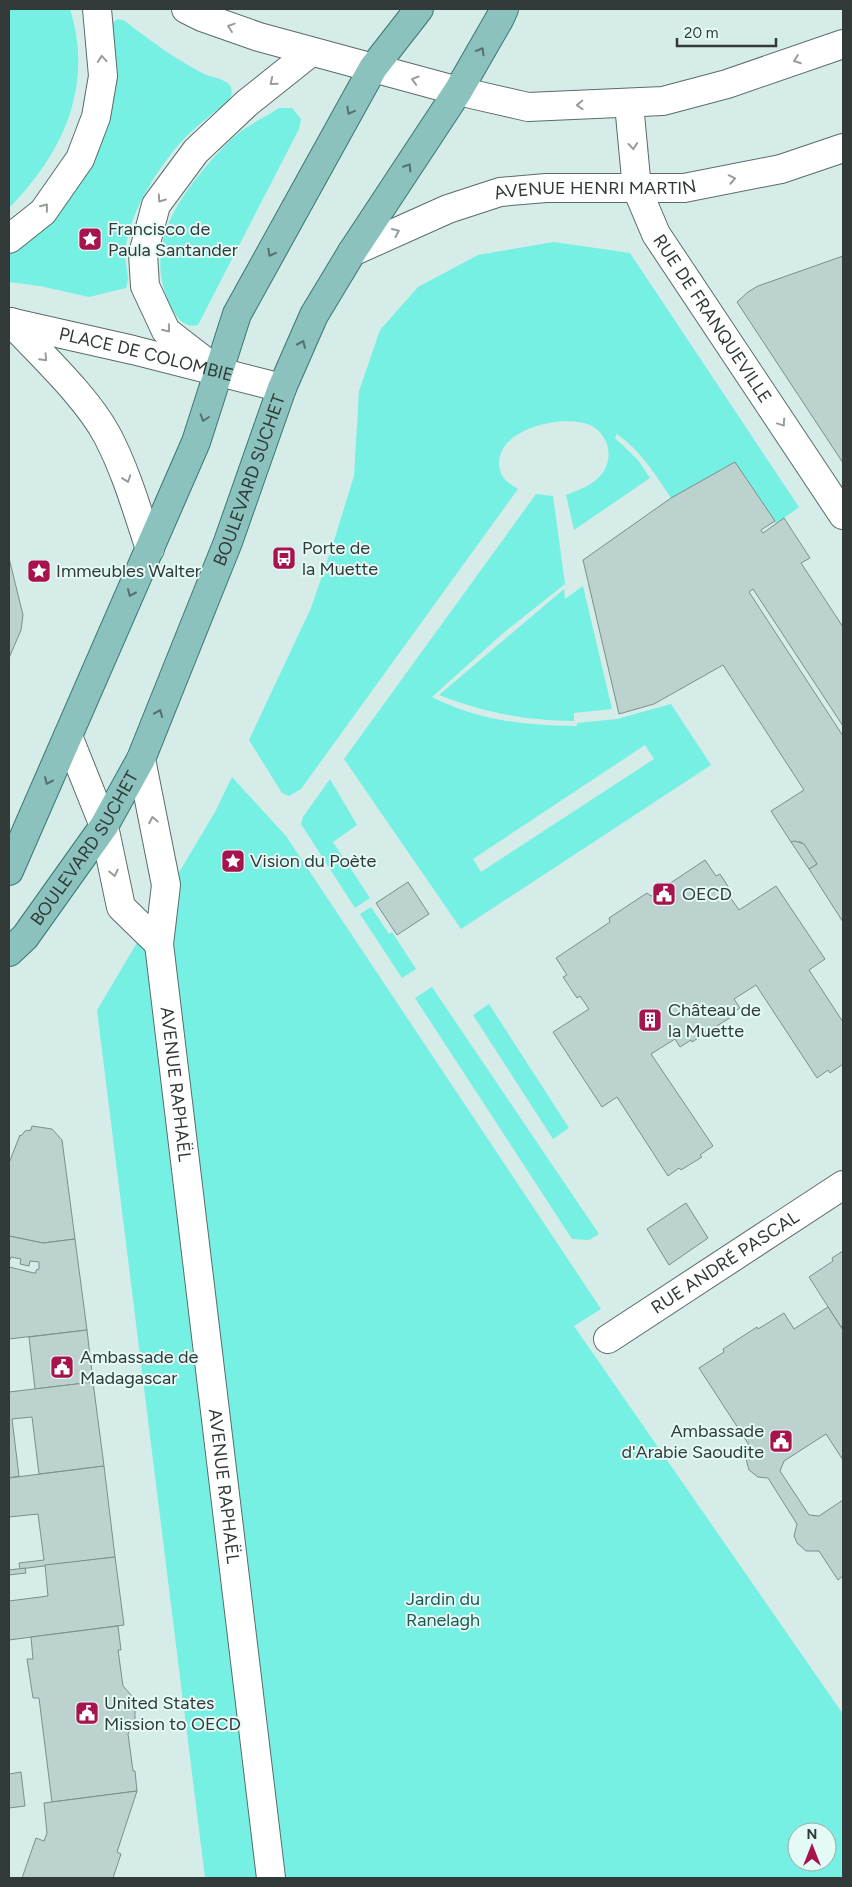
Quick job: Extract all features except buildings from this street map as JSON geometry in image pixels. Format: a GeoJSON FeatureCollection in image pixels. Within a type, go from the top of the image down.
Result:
{"type":"FeatureCollection","features":[{"type":"Feature","properties":{"kind":"main road"},"geometry":{"type":"LineString","coordinates":[[9,239],[42,212],[80,159],[96,117],[103,76],[97,9]]}},
{"type":"Feature","properties":{"kind":"main road"},"geometry":{"type":"LineString","coordinates":[[186,9],[202,17],[251,34],[311,52],[458,92],[528,107],[663,101],[726,84],[843,44]]}},
{"type":"Feature","properties":{"kind":"main road"},"geometry":{"type":"LineString","coordinates":[[9,870],[196,442],[237,314],[373,68],[419,9]]}},
{"type":"Feature","properties":{"kind":"main road","name":"BOULEVARD SUCHET"},"geometry":{"type":"LineString","coordinates":[[9,952],[26,937],[104,826],[141,759],[228,542],[282,388],[314,315],[352,252],[458,92],[504,9]]}},
{"type":"Feature","properties":{"kind":"main road"},"geometry":{"type":"LineString","coordinates":[[219,372],[166,331],[145,286],[143,254],[156,205],[196,151],[247,103],[311,52]]}},
{"type":"Feature","properties":{"kind":"main road","name":"RUE DE FRANQUEVILLE"},"geometry":{"type":"LineString","coordinates":[[629,104],[636,189],[656,234],[843,515]]}},
{"type":"Feature","properties":{"kind":"main road","name":"AVENUE HENRI MARTIN"},"geometry":{"type":"LineString","coordinates":[[352,252],[448,209],[500,192],[546,188],[684,188],[772,171],[843,148]]}},
{"type":"Feature","properties":{"kind":"main road","name":"PLACE DE COLOMBIE"},"geometry":{"type":"LineString","coordinates":[[10,322],[133,350],[282,388]]}},
{"type":"Feature","properties":{"kind":"main road","name":"PLACE DE COLOMBIE"},"geometry":{"type":"LineString","coordinates":[[10,322],[78,395],[107,434],[122,466],[150,548]]}},
{"type":"Feature","properties":{"kind":"main road"},"geometry":{"type":"LineString","coordinates":[[68,736],[104,826],[121,907],[159,944]]}},
{"type":"Feature","properties":{"kind":"main road","name":"AVENUE RAPHAËL"},"geometry":{"type":"LineString","coordinates":[[141,759],[166,884],[159,944],[272,1878]]}},
{"type":"Feature","properties":{"kind":"main road","name":"RUE ANDRÉ PASCAL"},"geometry":{"type":"LineString","coordinates":[[608,1339],[843,1185]]}},
{"type":"Feature","properties":{"kind":"green space"},"geometry":{"type":"Polygon","coordinates":[[[9,9],[70,9],[76,37],[78,65],[69,117],[58,141],[45,165],[9,208],[9,9]]]}},
{"type":"Feature","properties":{"kind":"green space"},"geometry":{"type":"Polygon","coordinates":[[[118,19],[125,21],[163,49],[204,74],[229,84],[232,92],[231,97],[179,144],[150,184],[137,209],[128,237],[125,251],[128,279],[126,288],[89,297],[40,286],[9,282],[9,253],[39,228],[61,202],[112,23],[118,19]]]}},
{"type":"Feature","properties":{"kind":"green space"},"geometry":{"type":"Polygon","coordinates":[[[279,108],[292,108],[301,119],[299,129],[198,325],[185,324],[175,314],[163,286],[160,268],[161,250],[165,233],[191,185],[225,145],[245,129],[279,108]]]}},
{"type":"Feature","properties":{"kind":"green space"},"geometry":{"type":"Polygon","coordinates":[[[554,242],[630,253],[799,507],[776,524],[735,462],[671,498],[640,455],[617,434],[615,438],[638,460],[650,478],[574,530],[566,495],[592,483],[602,473],[606,467],[609,455],[605,440],[595,428],[579,422],[550,423],[521,433],[510,441],[502,451],[499,463],[500,472],[504,479],[518,489],[301,789],[289,796],[282,793],[249,740],[311,608],[332,547],[354,476],[359,391],[380,330],[418,287],[478,255],[554,242]]]}},
{"type":"Feature","properties":{"kind":"green space"},"geometry":{"type":"Polygon","coordinates":[[[536,494],[553,496],[565,584],[502,634],[432,697],[449,705],[484,716],[521,723],[558,726],[577,726],[577,723],[617,719],[671,704],[711,765],[461,929],[344,759],[536,494]],[[645,745],[473,859],[481,872],[654,759],[645,745]]]}},
{"type":"Feature","properties":{"kind":"green space"},"geometry":{"type":"Polygon","coordinates":[[[583,586],[612,709],[574,713],[574,721],[538,719],[489,711],[439,695],[564,589],[565,599],[583,586]]]}},
{"type":"Feature","properties":{"kind":"green space","name":"Jardin du Ranelagh"},"geometry":{"type":"Polygon","coordinates":[[[232,777],[286,836],[601,1309],[574,1326],[843,1714],[843,1878],[205,1878],[97,1010],[215,812],[232,777]]]}},
{"type":"Feature","properties":{"kind":"green space"},"geometry":{"type":"Polygon","coordinates":[[[330,779],[357,825],[333,842],[370,898],[355,908],[301,824],[303,817],[330,779]]]}},
{"type":"Feature","properties":{"kind":"green space"},"geometry":{"type":"Polygon","coordinates":[[[371,907],[389,934],[392,932],[416,969],[402,978],[360,914],[371,907]]]}},
{"type":"Feature","properties":{"kind":"green space"},"geometry":{"type":"Polygon","coordinates":[[[432,987],[599,1234],[589,1240],[572,1239],[415,998],[432,987]]]}},
{"type":"Feature","properties":{"kind":"green space"},"geometry":{"type":"Polygon","coordinates":[[[489,1004],[569,1128],[553,1139],[473,1015],[489,1004]]]}},
{"type":"Feature","properties":{"kind":"place","name":"Francisco de Paula Santander"},"geometry":{"type":"Point","coordinates":[90,239]}},
{"type":"Feature","properties":{"kind":"place","name":"Porte de la Muette"},"geometry":{"type":"Point","coordinates":[284,558]}},
{"type":"Feature","properties":{"kind":"place","name":"Immeubles Walter"},"geometry":{"type":"Point","coordinates":[39,571]}},
{"type":"Feature","properties":{"kind":"place","name":"Vision du Poète"},"geometry":{"type":"Point","coordinates":[233,861]}},
{"type":"Feature","properties":{"kind":"place","name":"OECD"},"geometry":{"type":"Point","coordinates":[664,894]}},
{"type":"Feature","properties":{"kind":"place","name":"Château de la Muette"},"geometry":{"type":"Point","coordinates":[650,1020]}},
{"type":"Feature","properties":{"kind":"place","name":"Ambassade de Madagascar"},"geometry":{"type":"Point","coordinates":[62,1367]}},
{"type":"Feature","properties":{"kind":"place","name":"Ambassade d'Arabie Saoudite"},"geometry":{"type":"Point","coordinates":[781,1441]}},
{"type":"Feature","properties":{"kind":"place","name":"United States Mission to OECD"},"geometry":{"type":"Point","coordinates":[87,1713]}}]}
